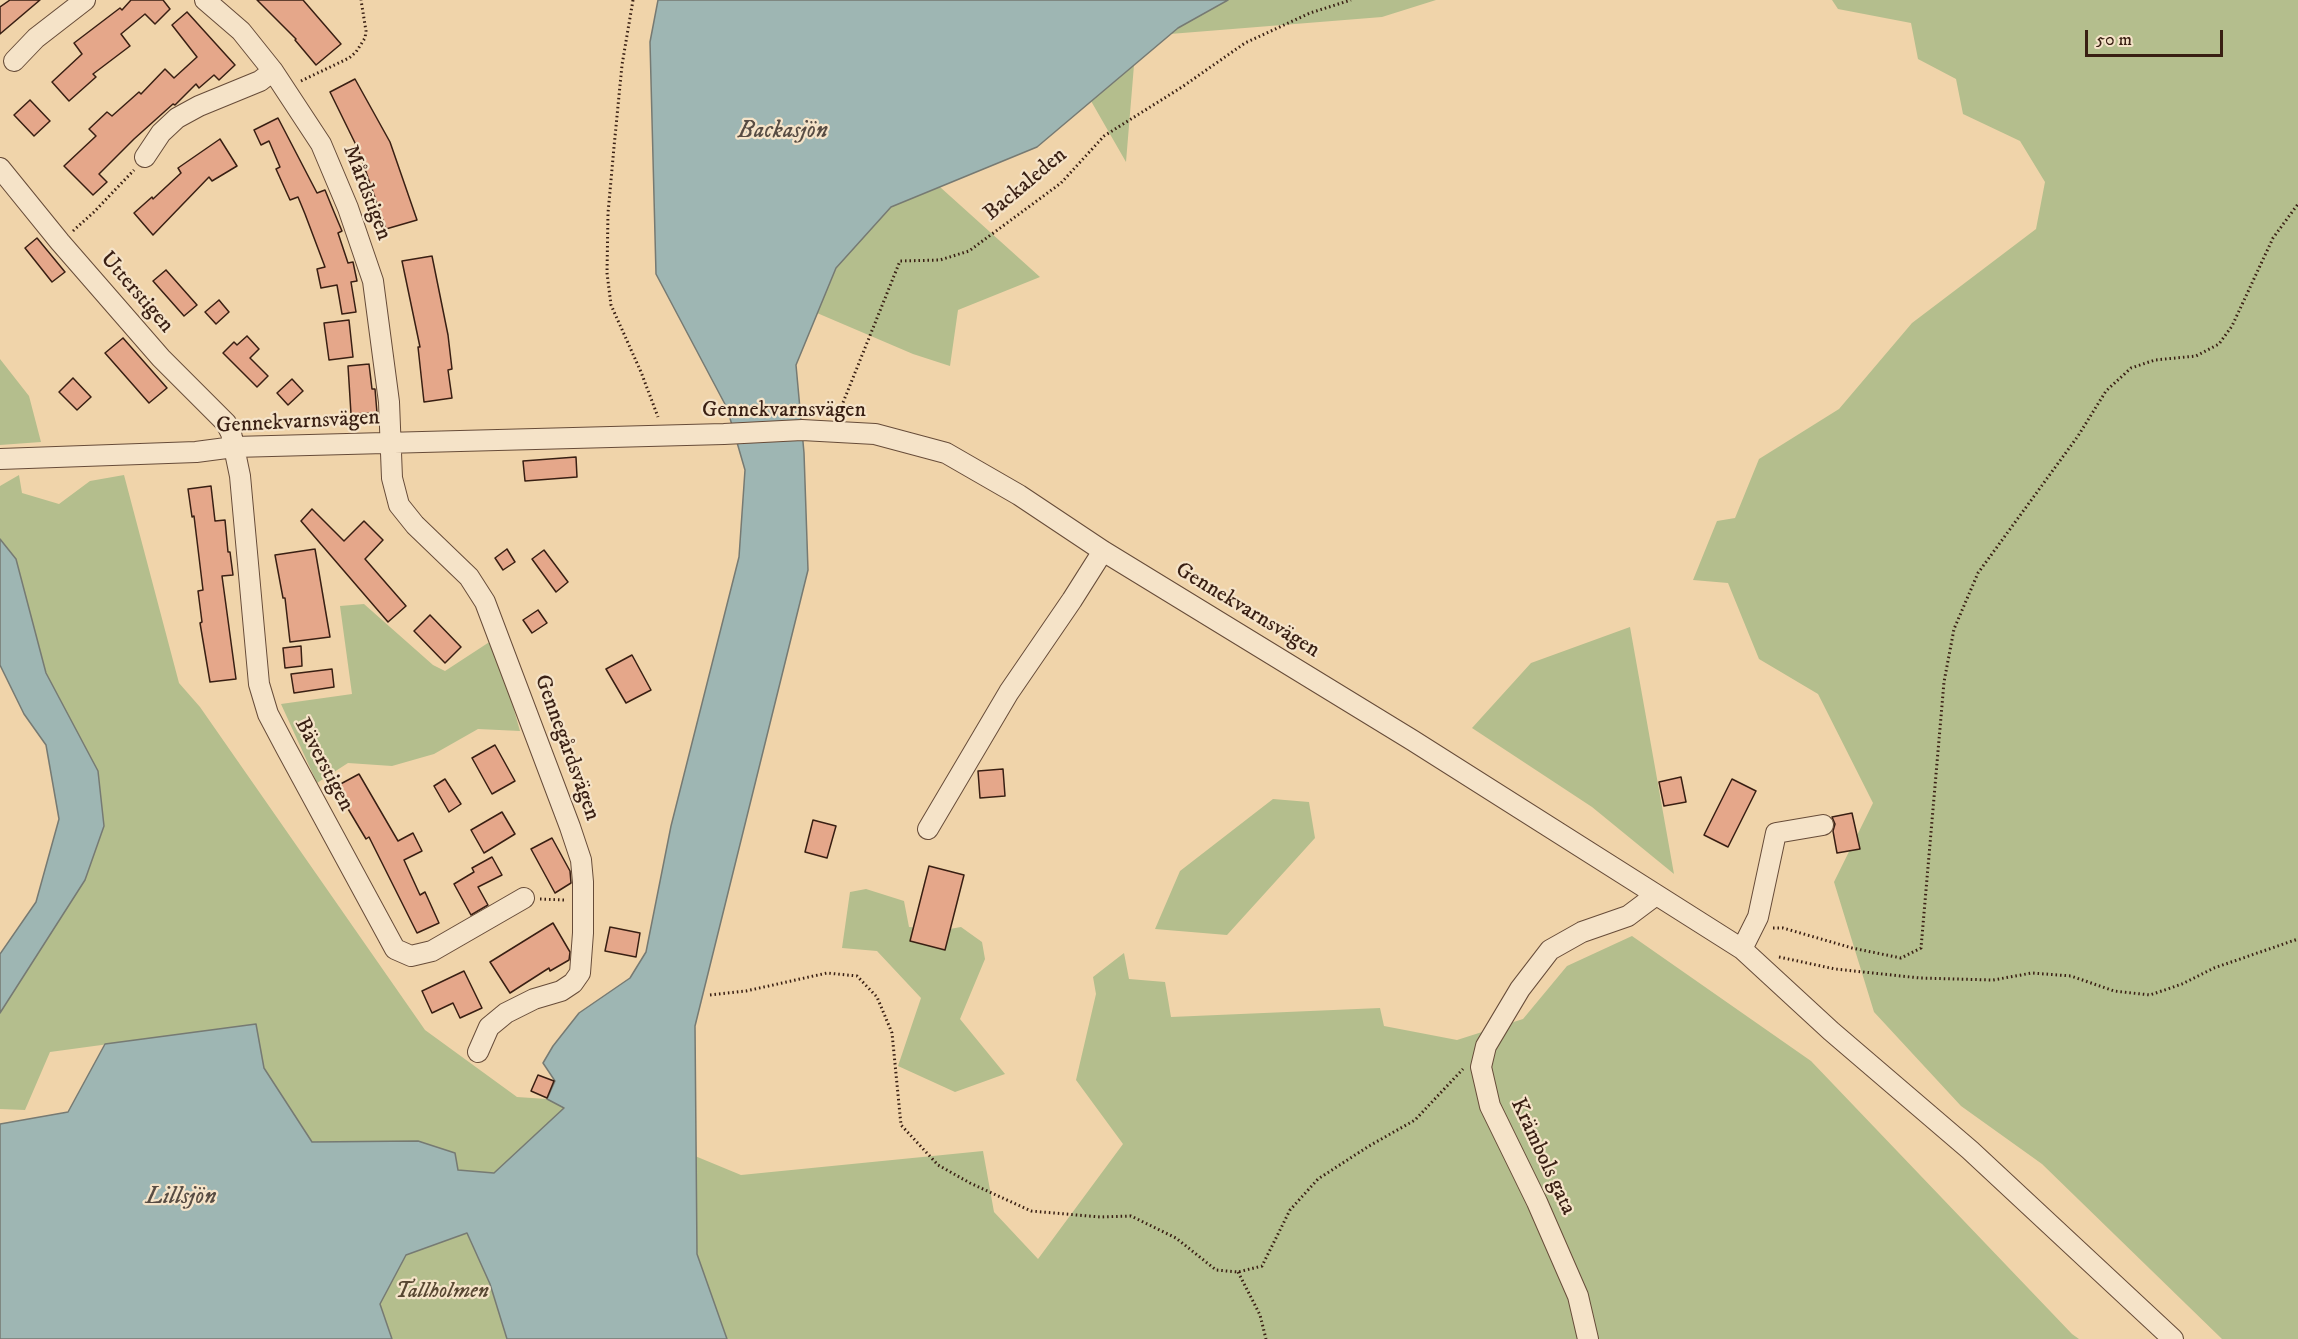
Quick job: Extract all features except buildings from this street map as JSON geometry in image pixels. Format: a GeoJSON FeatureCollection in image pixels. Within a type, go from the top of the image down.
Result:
{"type":"FeatureCollection","features":[{"type":"Feature","properties":{"kind":"street"},"geometry":{"type":"LineString","coordinates":[[14,61],[36,38],[85,0]]}},
{"type":"Feature","properties":{"kind":"street","name":"Mårdstigen"},"geometry":{"type":"LineString","coordinates":[[205,0],[241,32],[286,89],[321,144],[348,208],[373,281],[389,402],[390,442]]}},
{"type":"Feature","properties":{"kind":"street"},"geometry":{"type":"LineString","coordinates":[[145,157],[161,133],[177,118],[199,106],[260,81],[273,71]]}},
{"type":"Feature","properties":{"kind":"street","name":"Utterstigen"},"geometry":{"type":"LineString","coordinates":[[0,168],[60,242],[161,358],[226,423],[234,447]]}},
{"type":"Feature","properties":{"kind":"street","name":"Gennekvarnsvägen"},"geometry":{"type":"LineString","coordinates":[[0,459],[196,452],[234,447],[666,436],[802,430],[875,434],[946,453],[1019,495],[1103,551],[1412,740],[1742,949],[1831,1031],[1970,1150],[2173,1339]]}},
{"type":"Feature","properties":{"kind":"street","name":"Gennegårdsvägen"},"geometry":{"type":"LineString","coordinates":[[390,442],[393,478],[399,505],[469,577],[486,602],[581,860],[584,933],[580,973],[573,983],[561,991],[534,999],[506,1013],[489,1027],[478,1052]]}},
{"type":"Feature","properties":{"kind":"street","name":"Bäverstigen"},"geometry":{"type":"LineString","coordinates":[[234,447],[240,476],[259,684],[268,714],[395,949],[411,956],[432,951],[524,898]]}},
{"type":"Feature","properties":{"kind":"street"},"geometry":{"type":"LineString","coordinates":[[928,829],[1009,692],[1103,551]]}},
{"type":"Feature","properties":{"kind":"street"},"geometry":{"type":"LineString","coordinates":[[1742,949],[1758,917],[1776,833],[1823,825]]}},
{"type":"Feature","properties":{"kind":"street","name":"Krämbols gata"},"geometry":{"type":"LineString","coordinates":[[1588,1339],[1578,1296],[1538,1202],[1490,1107],[1481,1067],[1486,1046],[1520,990],[1550,950],[1582,932],[1628,916],[1656,895]]}},
{"type":"Feature","properties":{"kind":"path"},"geometry":{"type":"LineString","coordinates":[[286,89],[356,52],[363,43],[366,31],[361,0]]}},
{"type":"Feature","properties":{"kind":"path"},"geometry":{"type":"LineString","coordinates":[[633,0],[622,65],[613,158],[608,213],[607,273],[611,305],[666,436]]}},
{"type":"Feature","properties":{"kind":"path","name":"Backaleden"},"geometry":{"type":"LineString","coordinates":[[831,431],[900,261],[940,260],[969,251],[1061,183],[1104,136],[1182,87],[1245,43],[1310,13],[1351,0]]}},
{"type":"Feature","properties":{"kind":"path"},"geometry":{"type":"LineString","coordinates":[[60,242],[94,212],[145,157]]}},
{"type":"Feature","properties":{"kind":"path"},"geometry":{"type":"LineString","coordinates":[[1753,927],[1783,928],[1852,948],[1901,958],[1921,948],[1944,682],[1954,629],[1978,573],[2078,436],[2106,391],[2131,368],[2155,360],[2196,356],[2219,344],[2232,326],[2273,238],[2298,204]]}},
{"type":"Feature","properties":{"kind":"path"},"geometry":{"type":"LineString","coordinates":[[524,898],[583,901]]}},
{"type":"Feature","properties":{"kind":"path"},"geometry":{"type":"LineString","coordinates":[[1777,957],[1835,969],[1920,978],[1993,980],[2032,973],[2071,976],[2114,991],[2150,995],[2182,984],[2214,968],[2298,939]]}},
{"type":"Feature","properties":{"kind":"path"},"geometry":{"type":"LineString","coordinates":[[710,995],[746,991],[826,973],[856,976],[877,997],[892,1033],[901,1125],[938,1164],[970,1183],[1031,1211],[1100,1218],[1131,1216],[1176,1238],[1216,1270],[1238,1272],[1262,1266],[1290,1210],[1318,1179],[1415,1120],[1462,1069],[1484,1054]]}},
{"type":"Feature","properties":{"kind":"path"},"geometry":{"type":"LineString","coordinates":[[1238,1272],[1260,1315],[1266,1339]]}},
{"type":"Feature","properties":{"kind":"green space"},"geometry":{"type":"Polygon","coordinates":[[[1228,0],[1436,0],[1382,17],[1170,34],[1228,0]]]}},
{"type":"Feature","properties":{"kind":"green space"},"geometry":{"type":"Polygon","coordinates":[[[1832,0],[2298,0],[2298,1339],[2222,1339],[2042,1164],[1961,1106],[1874,1012],[1834,882],[1873,803],[1818,694],[1759,659],[1728,583],[1693,580],[1717,521],[1735,518],[1759,459],[1839,409],[1912,323],[2036,229],[2045,182],[2020,141],[1963,114],[1956,79],[1918,59],[1911,23],[1838,9],[1832,0]]]}},
{"type":"Feature","properties":{"kind":"green space"},"geometry":{"type":"Polygon","coordinates":[[[1134,65],[1126,162],[1091,101],[1134,65]]]}},
{"type":"Feature","properties":{"kind":"green space"},"geometry":{"type":"Polygon","coordinates":[[[940,187],[1040,277],[958,310],[950,366],[913,354],[817,313],[836,268],[891,207],[940,187]]]}},
{"type":"Feature","properties":{"kind":"green space"},"geometry":{"type":"Polygon","coordinates":[[[0,359],[29,396],[41,442],[0,445],[0,359]]]}},
{"type":"Feature","properties":{"kind":"green space"},"geometry":{"type":"Polygon","coordinates":[[[19,475],[22,493],[59,504],[90,481],[124,475],[179,683],[200,707],[425,1030],[517,1097],[547,1099],[565,1107],[494,1173],[458,1170],[418,1141],[312,1142],[264,1068],[256,1024],[50,1052],[25,1110],[0,1109],[0,1013],[85,880],[98,771],[46,673],[16,559],[0,539],[0,486],[19,475]]]}},
{"type":"Feature","properties":{"kind":"green space"},"geometry":{"type":"Polygon","coordinates":[[[364,604],[433,665],[445,671],[494,639],[520,731],[478,729],[434,754],[392,766],[348,763],[317,783],[281,704],[352,694],[340,606],[364,604]]]}},
{"type":"Feature","properties":{"kind":"green space"},"geometry":{"type":"Polygon","coordinates":[[[1630,627],[1674,874],[1592,807],[1472,728],[1531,663],[1630,627]]]}},
{"type":"Feature","properties":{"kind":"green space"},"geometry":{"type":"Polygon","coordinates":[[[1273,799],[1309,802],[1315,838],[1227,935],[1155,929],[1180,871],[1273,799]]]}},
{"type":"Feature","properties":{"kind":"green space"},"geometry":{"type":"Polygon","coordinates":[[[866,889],[904,901],[909,927],[944,930],[961,927],[982,942],[985,959],[960,1019],[1005,1074],[955,1092],[898,1066],[921,998],[877,951],[842,948],[850,892],[866,889]]]}},
{"type":"Feature","properties":{"kind":"green space"},"geometry":{"type":"Polygon","coordinates":[[[1632,936],[1811,1061],[2079,1339],[727,1339],[697,1254],[695,1156],[741,1175],[983,1151],[994,1212],[1038,1259],[1123,1144],[1076,1080],[1096,994],[1093,977],[1124,953],[1129,979],[1165,982],[1171,1017],[1380,1008],[1384,1026],[1457,1040],[1523,1019],[1567,966],[1632,936]]]}},
{"type":"Feature","properties":{"kind":"green space","name":"Tallholmen"},"geometry":{"type":"Polygon","coordinates":[[[467,1233],[490,1284],[507,1339],[392,1339],[380,1304],[406,1254],[467,1233]]]}},
{"type":"Feature","properties":{"kind":"water"},"geometry":{"type":"Polygon","coordinates":[[[658,0],[1228,0],[1178,28],[1037,147],[891,207],[836,268],[796,365],[804,453],[808,570],[695,1026],[697,1254],[727,1339],[507,1339],[490,1284],[467,1233],[406,1255],[380,1304],[392,1339],[0,1339],[0,1124],[68,1112],[105,1044],[256,1024],[264,1068],[312,1142],[418,1141],[455,1153],[458,1170],[494,1173],[564,1108],[547,1099],[555,1081],[543,1063],[553,1046],[579,1013],[630,978],[646,952],[671,826],[739,557],[745,470],[727,408],[656,274],[650,42],[658,0]]]}},
{"type":"Feature","properties":{"kind":"water"},"geometry":{"type":"Polygon","coordinates":[[[0,539],[16,559],[46,673],[98,771],[104,826],[85,880],[0,1013],[0,954],[36,902],[59,819],[46,745],[24,714],[0,665],[0,539]]]}},
{"type":"Feature","properties":{"kind":"water label","name":"Backasjön"},"geometry":{"type":"Point","coordinates":[783,132]}},
{"type":"Feature","properties":{"kind":"water label","name":"Lillsjön"},"geometry":{"type":"Point","coordinates":[181,1198]}}]}
